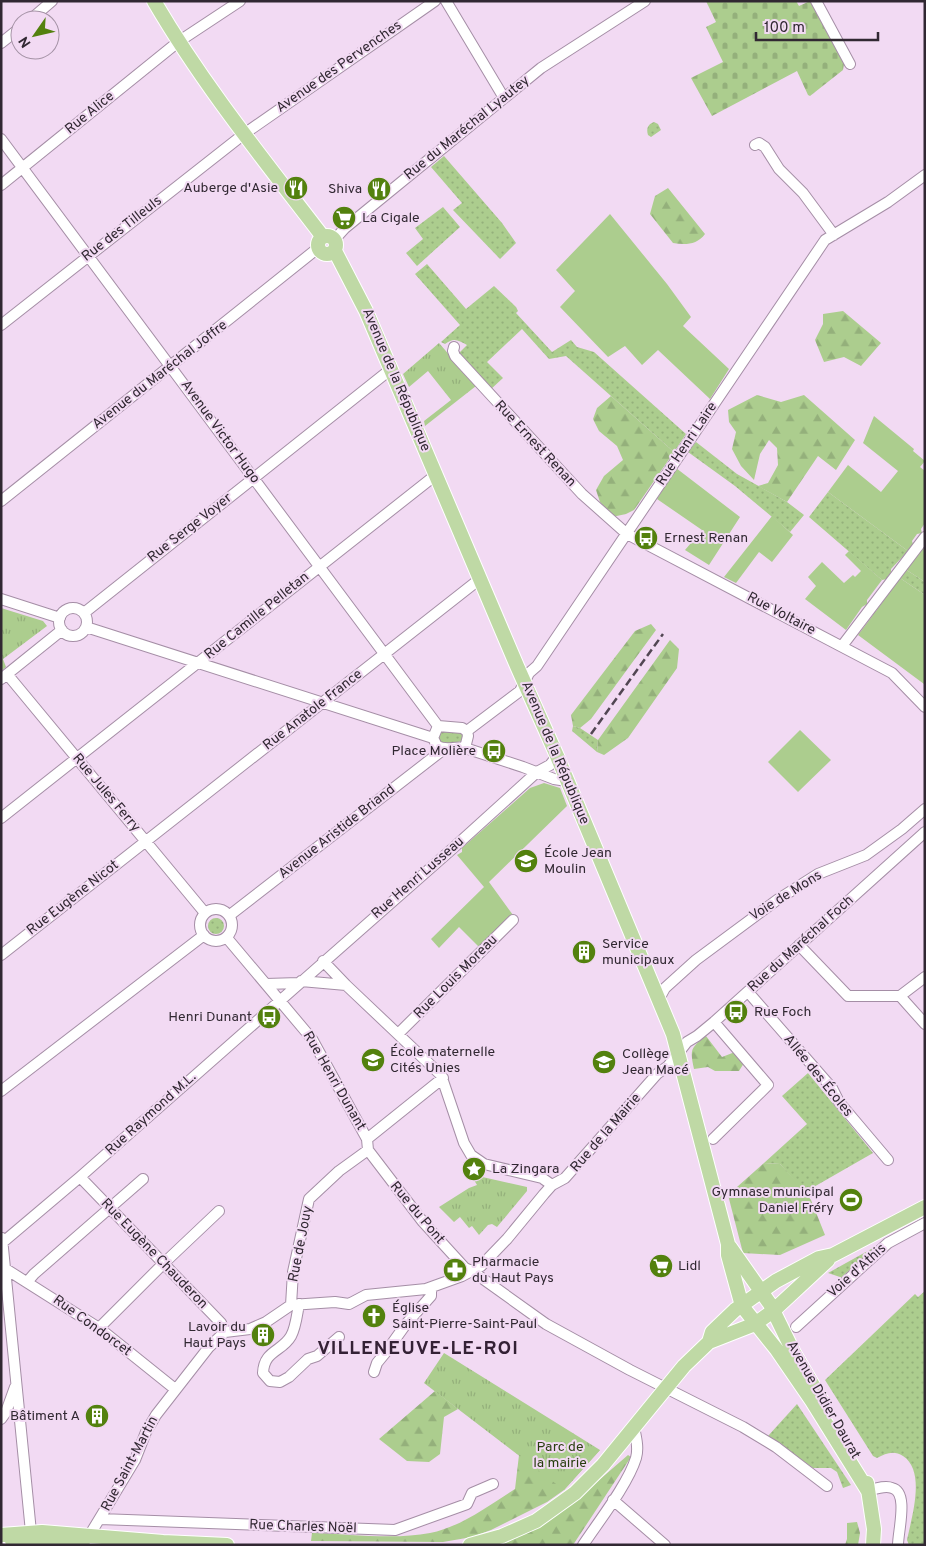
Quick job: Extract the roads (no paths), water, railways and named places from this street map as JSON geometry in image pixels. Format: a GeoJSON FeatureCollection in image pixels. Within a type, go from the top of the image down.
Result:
{"type":"FeatureCollection","features":[{"type":"Feature","properties":{"kind":"main road","name":"Avenue de la République"},"geometry":{"type":"LineString","coordinates":[[154,1],[178,42],[244,134],[328,244],[366,311],[557,756],[673,1034],[728,1244],[728,1255],[742,1306],[755,1324]]}},
{"type":"Feature","properties":{"kind":"main road"},"geometry":{"type":"LineString","coordinates":[[709,1342],[712,1332],[742,1306],[776,1281],[820,1258],[833,1255],[925,1207]]}},
{"type":"Feature","properties":{"kind":"main road","name":"Avenue Didier Daurat"},"geometry":{"type":"LineString","coordinates":[[728,1244],[773,1311],[794,1353],[866,1474],[872,1506],[873,1545]]}},
{"type":"Feature","properties":{"kind":"main road"},"geometry":{"type":"LineString","coordinates":[[470,1545],[502,1536],[536,1521],[575,1493],[603,1465],[684,1366],[709,1342],[755,1324],[773,1311],[833,1255]]}},
{"type":"Feature","properties":{"kind":"main road","name":"Avenue Didier Daurat"},"geometry":{"type":"LineString","coordinates":[[755,1324],[777,1350],[812,1401],[868,1491]]}},
{"type":"Feature","properties":{"kind":"main road"},"geometry":{"type":"LineString","coordinates":[[1,1535],[38,1535],[86,1542],[163,1542],[227,1545]]}},
{"type":"Feature","properties":{"kind":"main road"},"geometry":{"type":"LineString","coordinates":[[1,1540],[19,1541],[38,1535]]}},
{"type":"Feature","properties":{"kind":"street"},"geometry":{"type":"LineString","coordinates":[[42,10],[52,1]]}},
{"type":"Feature","properties":{"kind":"street","name":"Rue Alice"},"geometry":{"type":"LineString","coordinates":[[1,185],[178,42],[240,1]]}},
{"type":"Feature","properties":{"kind":"street","name":"Avenue des Pervenches"},"geometry":{"type":"LineString","coordinates":[[244,134],[435,1]]}},
{"type":"Feature","properties":{"kind":"street"},"geometry":{"type":"LineString","coordinates":[[446,1],[504,98]]}},
{"type":"Feature","properties":{"kind":"street","name":"Rue du Maréchal Lyautey"},"geometry":{"type":"LineString","coordinates":[[328,244],[345,228],[541,68],[644,1]]}},
{"type":"Feature","properties":{"kind":"street"},"geometry":{"type":"LineString","coordinates":[[816,1],[850,64]]}},
{"type":"Feature","properties":{"kind":"street","name":"Rue des Tilleuls"},"geometry":{"type":"LineString","coordinates":[[1,325],[244,134]]}},
{"type":"Feature","properties":{"kind":"street","name":"Avenue Victor Hugo"},"geometry":{"type":"LineString","coordinates":[[1,138],[438,726]]}},
{"type":"Feature","properties":{"kind":"street"},"geometry":{"type":"LineString","coordinates":[[756,144],[759,143],[765,147],[779,169],[803,193],[834,235]]}},
{"type":"Feature","properties":{"kind":"street","name":"Rue Henri Laire"},"geometry":{"type":"LineString","coordinates":[[467,731],[517,693],[529,673],[537,666],[825,240],[888,202],[925,175]]}},
{"type":"Feature","properties":{"kind":"street","name":"Avenue du Maréchal Joffre"},"geometry":{"type":"LineString","coordinates":[[1,501],[328,244]]}},
{"type":"Feature","properties":{"kind":"street","name":"Rue Ernest Renan"},"geometry":{"type":"LineString","coordinates":[[454,347],[455,356],[582,494],[628,534]]}},
{"type":"Feature","properties":{"kind":"street","name":"Rue Serge Voyer"},"geometry":{"type":"LineString","coordinates":[[84,613],[391,369]]}},
{"type":"Feature","properties":{"kind":"street","name":"Rue Camille Pelletan"},"geometry":{"type":"LineString","coordinates":[[1,818],[437,474]]}},
{"type":"Feature","properties":{"kind":"street","name":"Rue Voltaire"},"geometry":{"type":"LineString","coordinates":[[628,534],[892,673],[925,707]]}},
{"type":"Feature","properties":{"kind":"street"},"geometry":{"type":"LineString","coordinates":[[842,646],[925,537]]}},
{"type":"Feature","properties":{"kind":"street","name":"Rue Anatole France"},"geometry":{"type":"LineString","coordinates":[[146,841],[480,578]]}},
{"type":"Feature","properties":{"kind":"street"},"geometry":{"type":"LineString","coordinates":[[1,599],[60,618]]}},
{"type":"Feature","properties":{"kind":"street"},"geometry":{"type":"LineString","coordinates":[[70,608],[78,609],[84,613],[87,620],[86,627],[82,633],[75,636],[68,635],[62,630],[59,624],[64,612],[70,608]]}},
{"type":"Feature","properties":{"kind":"street"},"geometry":{"type":"LineString","coordinates":[[86,627],[433,738],[437,746],[444,750],[458,746],[554,779],[567,781]]}},
{"type":"Feature","properties":{"kind":"street"},"geometry":{"type":"LineString","coordinates":[[4,676],[62,630]]}},
{"type":"Feature","properties":{"kind":"street","name":"Rue Jules Ferry"},"geometry":{"type":"LineString","coordinates":[[4,676],[77,758],[205,913]]}},
{"type":"Feature","properties":{"kind":"street"},"geometry":{"type":"LineString","coordinates":[[433,738],[438,726],[462,728],[467,731],[468,736],[465,748]]}},
{"type":"Feature","properties":{"kind":"street","name":"Avenue Aristide Briand"},"geometry":{"type":"LineString","coordinates":[[230,915],[444,750]]}},
{"type":"Feature","properties":{"kind":"street","name":"Rue Henri Lusseau"},"geometry":{"type":"LineString","coordinates":[[300,982],[537,772],[546,768],[557,756]]}},
{"type":"Feature","properties":{"kind":"street","name":"Voie de Mons"},"geometry":{"type":"LineString","coordinates":[[659,999],[665,988],[696,960],[755,915],[818,874],[866,855],[902,829],[925,809]]}},
{"type":"Feature","properties":{"kind":"street","name":"Rue du Maréchal Foch"},"geometry":{"type":"LineString","coordinates":[[678,1055],[687,1042],[697,1036],[748,992],[925,832]]}},
{"type":"Feature","properties":{"kind":"street","name":"Rue Eugène Nicot"},"geometry":{"type":"LineString","coordinates":[[1,954],[146,841]]}},
{"type":"Feature","properties":{"kind":"street"},"geometry":{"type":"LineString","coordinates":[[218,908],[230,915],[232,930],[226,938],[216,941],[204,935],[200,922],[205,913],[218,908]]}},
{"type":"Feature","properties":{"kind":"street","name":"Rue Louis Moreau"},"geometry":{"type":"LineString","coordinates":[[398,1034],[513,920]]}},
{"type":"Feature","properties":{"kind":"street"},"geometry":{"type":"LineString","coordinates":[[1,1091],[204,935]]}},
{"type":"Feature","properties":{"kind":"street"},"geometry":{"type":"LineString","coordinates":[[226,938],[280,1000]]}},
{"type":"Feature","properties":{"kind":"street"},"geometry":{"type":"LineString","coordinates":[[799,945],[848,996],[900,996],[925,977]]}},
{"type":"Feature","properties":{"kind":"street"},"geometry":{"type":"LineString","coordinates":[[323,961],[346,986],[436,1069],[443,1078],[464,1143],[471,1155],[484,1164],[542,1178],[552,1185]]}},
{"type":"Feature","properties":{"kind":"street"},"geometry":{"type":"LineString","coordinates":[[266,984],[311,981],[346,986]]}},
{"type":"Feature","properties":{"kind":"street","name":"Rue Raymond M.L."},"geometry":{"type":"LineString","coordinates":[[2,1239],[80,1177],[300,982]]}},
{"type":"Feature","properties":{"kind":"street","name":"Allée des Écoles"},"geometry":{"type":"LineString","coordinates":[[748,992],[832,1088],[839,1102],[888,1160]]}},
{"type":"Feature","properties":{"kind":"street"},"geometry":{"type":"LineString","coordinates":[[900,996],[925,1024]]}},
{"type":"Feature","properties":{"kind":"street","name":"Rue Henri Dunant"},"geometry":{"type":"LineString","coordinates":[[280,1000],[312,1039],[367,1139]]}},
{"type":"Feature","properties":{"kind":"street"},"geometry":{"type":"LineString","coordinates":[[713,1139],[768,1084],[714,1022]]}},
{"type":"Feature","properties":{"kind":"street","name":"Rue de la Mairie"},"geometry":{"type":"LineString","coordinates":[[472,1271],[481,1266],[552,1185],[566,1178],[657,1074],[678,1055]]}},
{"type":"Feature","properties":{"kind":"street"},"geometry":{"type":"LineString","coordinates":[[368,1150],[367,1139],[443,1078]]}},
{"type":"Feature","properties":{"kind":"street","name":"Rue du Pont"},"geometry":{"type":"LineString","coordinates":[[368,1150],[423,1222],[465,1268],[472,1271],[546,1324],[767,1442],[827,1486]]}},
{"type":"Feature","properties":{"kind":"street","name":"Rue de Jouy"},"geometry":{"type":"LineString","coordinates":[[339,1337],[317,1356],[308,1359],[289,1377],[280,1382],[270,1381],[263,1373],[265,1360],[287,1341],[292,1334],[295,1305],[293,1272],[310,1199],[339,1171],[368,1150]]}},
{"type":"Feature","properties":{"kind":"street","name":"Rue Eugène Chauderon"},"geometry":{"type":"LineString","coordinates":[[80,1177],[221,1323],[225,1332]]}},
{"type":"Feature","properties":{"kind":"street"},"geometry":{"type":"LineString","coordinates":[[28,1281],[143,1179]]}},
{"type":"Feature","properties":{"kind":"street"},"geometry":{"type":"LineString","coordinates":[[99,1328],[163,1264],[219,1212]]}},
{"type":"Feature","properties":{"kind":"street","name":"Voie d'Athis"},"geometry":{"type":"LineString","coordinates":[[796,1327],[888,1243],[925,1223]]}},
{"type":"Feature","properties":{"kind":"street"},"geometry":{"type":"LineString","coordinates":[[2,1239],[3,1267],[16,1384],[38,1535]]}},
{"type":"Feature","properties":{"kind":"street","name":"Rue Condorcet"},"geometry":{"type":"LineString","coordinates":[[3,1267],[28,1281],[99,1328],[175,1389]]}},
{"type":"Feature","properties":{"kind":"street"},"geometry":{"type":"LineString","coordinates":[[225,1332],[250,1328],[266,1322],[295,1305],[335,1302],[349,1304],[366,1295],[431,1288],[472,1271]]}},
{"type":"Feature","properties":{"kind":"street"},"geometry":{"type":"LineString","coordinates":[[374,1372],[377,1363],[406,1324],[431,1296],[431,1288]]}},
{"type":"Feature","properties":{"kind":"street","name":"Rue Saint-Martin"},"geometry":{"type":"LineString","coordinates":[[86,1542],[135,1460],[150,1424],[209,1347],[225,1332]]}},
{"type":"Feature","properties":{"kind":"street"},"geometry":{"type":"LineString","coordinates":[[16,1384],[3,1415],[22,1418]]}},
{"type":"Feature","properties":{"kind":"street"},"geometry":{"type":"LineString","coordinates":[[583,1545],[629,1475],[637,1457],[634,1427]]}},
{"type":"Feature","properties":{"kind":"street","name":"Rue Charles Noël"},"geometry":{"type":"LineString","coordinates":[[100,1519],[394,1530],[467,1504],[472,1493],[492,1484]]}},
{"type":"Feature","properties":{"kind":"street"},"geometry":{"type":"LineString","coordinates":[[868,1491],[893,1488],[898,1492],[902,1502],[898,1545]]}},
{"type":"Feature","properties":{"kind":"street"},"geometry":{"type":"LineString","coordinates":[[613,1500],[665,1545]]}},
{"type":"Feature","properties":{"kind":"railway"},"geometry":{"type":"LineString","coordinates":[[591,734],[663,634]]}},
{"type":"Feature","properties":{"kind":"place","name":"Auberge d'Asie"},"geometry":{"type":"Point","coordinates":[296,188]}},
{"type":"Feature","properties":{"kind":"place","name":"Shiva"},"geometry":{"type":"Point","coordinates":[379,189]}},
{"type":"Feature","properties":{"kind":"place","name":"La Cigale"},"geometry":{"type":"Point","coordinates":[344,218]}},
{"type":"Feature","properties":{"kind":"place","name":"Ernest Renan"},"geometry":{"type":"Point","coordinates":[646,538]}},
{"type":"Feature","properties":{"kind":"place","name":"Place Molière"},"geometry":{"type":"Point","coordinates":[494,751]}},
{"type":"Feature","properties":{"kind":"place","name":"École Jean Moulin"},"geometry":{"type":"Point","coordinates":[526,861]}},
{"type":"Feature","properties":{"kind":"place","name":"Service municipaux"},"geometry":{"type":"Point","coordinates":[584,952]}},
{"type":"Feature","properties":{"kind":"place","name":"Rue Foch"},"geometry":{"type":"Point","coordinates":[736,1012]}},
{"type":"Feature","properties":{"kind":"place","name":"Henri Dunant"},"geometry":{"type":"Point","coordinates":[269,1017]}},
{"type":"Feature","properties":{"kind":"place","name":"École maternelle Cités Unies"},"geometry":{"type":"Point","coordinates":[373,1060]}},
{"type":"Feature","properties":{"kind":"place","name":"Collège Jean Macé"},"geometry":{"type":"Point","coordinates":[604,1062]}},
{"type":"Feature","properties":{"kind":"place","name":"La Zingara"},"geometry":{"type":"Point","coordinates":[474,1169]}},
{"type":"Feature","properties":{"kind":"place","name":"Gymnase municipal Daniel Fréry"},"geometry":{"type":"Point","coordinates":[851,1200]}},
{"type":"Feature","properties":{"kind":"place","name":"Lidl"},"geometry":{"type":"Point","coordinates":[661,1266]}},
{"type":"Feature","properties":{"kind":"place","name":"Pharmacie du Haut Pays"},"geometry":{"type":"Point","coordinates":[455,1270]}},
{"type":"Feature","properties":{"kind":"place","name":"Église Saint-Pierre-Saint-Paul"},"geometry":{"type":"Point","coordinates":[374,1316]}},
{"type":"Feature","properties":{"kind":"place","name":"Lavoir du Haut Pays"},"geometry":{"type":"Point","coordinates":[263,1335]}},
{"type":"Feature","properties":{"kind":"place","name":"Bâtiment A"},"geometry":{"type":"Point","coordinates":[97,1416]}},
{"type":"Feature","properties":{"kind":"district","name":"VILLENEUVE-LE-ROI"},"geometry":{"type":"Point","coordinates":[418,1349]}},
{"type":"Feature","properties":{"kind":"park label","name":"Parc de la mairie"},"geometry":{"type":"Point","coordinates":[560,1455]}}]}
